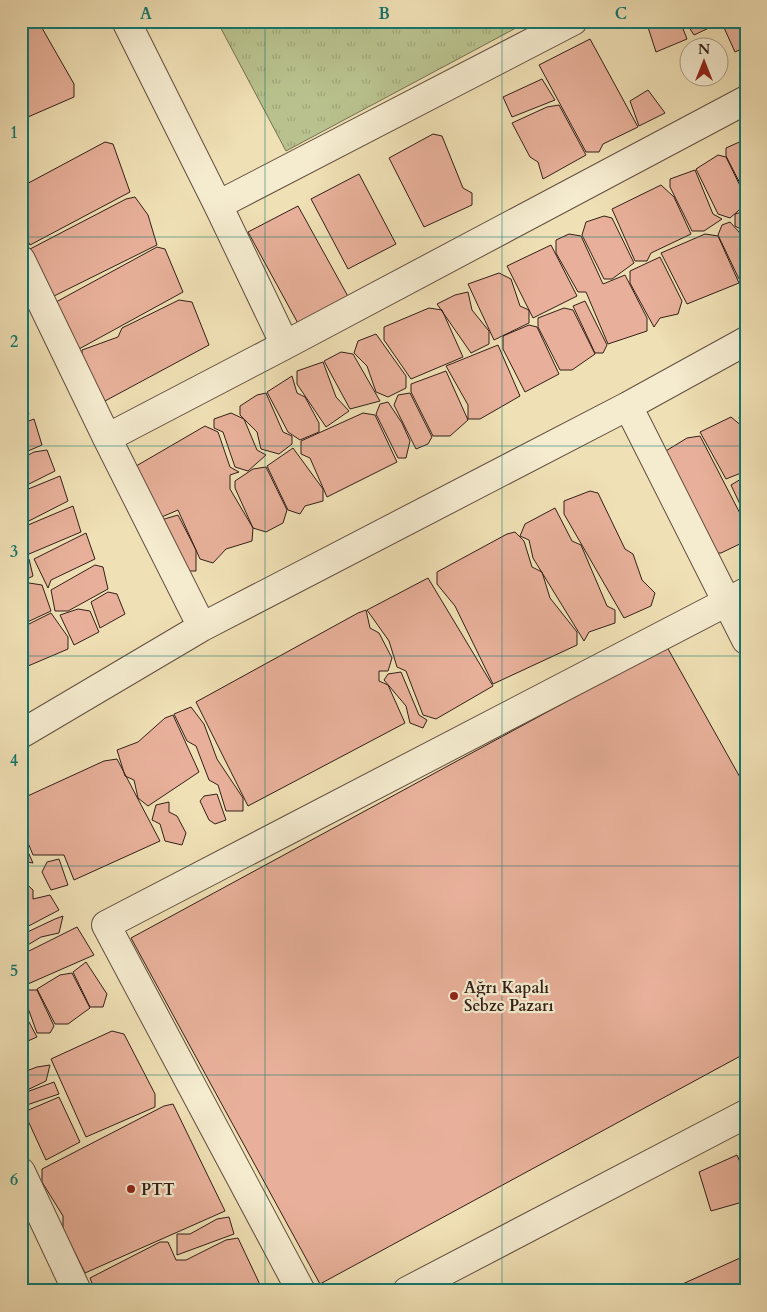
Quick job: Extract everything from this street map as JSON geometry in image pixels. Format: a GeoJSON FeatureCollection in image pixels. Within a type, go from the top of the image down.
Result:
{"type":"FeatureCollection","features":[{"type":"Feature","properties":{"kind":"street"},"geometry":{"type":"LineString","coordinates":[[126,21],[218,204],[285,345]]}},
{"type":"Feature","properties":{"kind":"street"},"geometry":{"type":"LineString","coordinates":[[218,204],[574,21]]}},
{"type":"Feature","properties":{"kind":"street"},"geometry":{"type":"LineString","coordinates":[[107,438],[746,100]]}},
{"type":"Feature","properties":{"kind":"street"},"geometry":{"type":"LineString","coordinates":[[21,260],[107,438],[202,627]]}},
{"type":"Feature","properties":{"kind":"street"},"geometry":{"type":"LineString","coordinates":[[23,728],[202,627],[628,406],[746,341]]}},
{"type":"Feature","properties":{"kind":"street"},"geometry":{"type":"LineString","coordinates":[[628,406],[736,597],[746,640]]}},
{"type":"Feature","properties":{"kind":"street"},"geometry":{"type":"LineString","coordinates":[[301,1291],[106,925],[736,597]]}},
{"type":"Feature","properties":{"kind":"street"},"geometry":{"type":"LineString","coordinates":[[407,1291],[746,1114]]}},
{"type":"Feature","properties":{"kind":"street"},"geometry":{"type":"LineString","coordinates":[[21,1172],[78,1291]]}},
{"type":"Feature","properties":{"kind":"green space"},"geometry":{"type":"Polygon","coordinates":[[[217,21],[529,21],[286,151],[217,21]]]}},
{"type":"Feature","properties":{"kind":"building"},"geometry":{"type":"Polygon","coordinates":[[[21,21],[38,21],[74,84],[74,97],[21,120],[21,21]]]}},
{"type":"Feature","properties":{"kind":"building"},"geometry":{"type":"Polygon","coordinates":[[[646,21],[680,21],[687,38],[680,38],[680,42],[656,52],[646,21]]]}},
{"type":"Feature","properties":{"kind":"building"},"geometry":{"type":"Polygon","coordinates":[[[685,21],[713,21],[713,26],[694,35],[685,21]]]}},
{"type":"Feature","properties":{"kind":"building"},"geometry":{"type":"Polygon","coordinates":[[[721,21],[746,21],[746,47],[735,52],[721,21]]]}},
{"type":"Feature","properties":{"kind":"building"},"geometry":{"type":"Polygon","coordinates":[[[590,39],[638,127],[603,144],[599,152],[586,152],[539,65],[590,39]]]}},
{"type":"Feature","properties":{"kind":"building"},"geometry":{"type":"Polygon","coordinates":[[[542,79],[555,100],[512,117],[503,97],[542,79]]]}},
{"type":"Feature","properties":{"kind":"building"},"geometry":{"type":"Polygon","coordinates":[[[648,90],[665,113],[639,126],[630,101],[648,90]]]}},
{"type":"Feature","properties":{"kind":"building"},"geometry":{"type":"Polygon","coordinates":[[[559,105],[586,155],[543,179],[538,162],[530,157],[512,123],[547,107],[559,105]]]}},
{"type":"Feature","properties":{"kind":"building"},"geometry":{"type":"Polygon","coordinates":[[[433,134],[442,136],[463,188],[472,193],[472,205],[424,227],[389,158],[433,134]]]}},
{"type":"Feature","properties":{"kind":"building"},"geometry":{"type":"Polygon","coordinates":[[[746,139],[746,195],[726,156],[726,148],[746,139]]]}},
{"type":"Feature","properties":{"kind":"building"},"geometry":{"type":"Polygon","coordinates":[[[105,142],[113,144],[130,192],[30,245],[21,228],[21,187],[105,142]]]}},
{"type":"Feature","properties":{"kind":"building"},"geometry":{"type":"Polygon","coordinates":[[[718,155],[726,157],[746,198],[746,204],[730,218],[718,214],[696,169],[718,155]]]}},
{"type":"Feature","properties":{"kind":"building"},"geometry":{"type":"Polygon","coordinates":[[[695,170],[713,214],[722,219],[704,231],[692,231],[670,187],[670,179],[695,170]]]}},
{"type":"Feature","properties":{"kind":"building"},"geometry":{"type":"Polygon","coordinates":[[[359,174],[396,244],[348,269],[311,199],[359,174]]]}},
{"type":"Feature","properties":{"kind":"building"},"geometry":{"type":"Polygon","coordinates":[[[661,185],[674,197],[691,234],[651,253],[647,261],[635,261],[612,209],[661,185]]]}},
{"type":"Feature","properties":{"kind":"building"},"geometry":{"type":"Polygon","coordinates":[[[135,197],[148,215],[157,245],[52,297],[30,249],[126,199],[135,197]]]}},
{"type":"Feature","properties":{"kind":"building"},"geometry":{"type":"Polygon","coordinates":[[[298,206],[350,300],[300,327],[248,232],[298,206]]]}},
{"type":"Feature","properties":{"kind":"building"},"geometry":{"type":"Polygon","coordinates":[[[746,211],[746,234],[735,226],[735,214],[746,211]]]}},
{"type":"Feature","properties":{"kind":"building"},"geometry":{"type":"Polygon","coordinates":[[[604,216],[612,218],[634,263],[612,279],[604,279],[582,235],[586,222],[604,216]]]}},
{"type":"Feature","properties":{"kind":"building"},"geometry":{"type":"Polygon","coordinates":[[[730,222],[739,232],[746,248],[746,277],[739,279],[718,235],[722,225],[730,222]]]}},
{"type":"Feature","properties":{"kind":"building"},"geometry":{"type":"Polygon","coordinates":[[[569,234],[581,236],[603,284],[625,275],[647,318],[647,331],[608,344],[586,292],[578,292],[556,253],[556,240],[569,234]]]}},
{"type":"Feature","properties":{"kind":"building"},"geometry":{"type":"Polygon","coordinates":[[[705,234],[718,236],[739,283],[687,304],[661,253],[705,234]]]}},
{"type":"Feature","properties":{"kind":"building"},"geometry":{"type":"Polygon","coordinates":[[[551,245],[577,296],[533,318],[507,266],[551,245]]]}},
{"type":"Feature","properties":{"kind":"building"},"geometry":{"type":"Polygon","coordinates":[[[157,247],[165,249],[183,292],[79,349],[56,302],[157,247]]]}},
{"type":"Feature","properties":{"kind":"building"},"geometry":{"type":"Polygon","coordinates":[[[660,257],[682,301],[678,314],[660,318],[654,327],[630,283],[630,271],[660,257]]]}},
{"type":"Feature","properties":{"kind":"building"},"geometry":{"type":"Polygon","coordinates":[[[499,273],[511,279],[520,306],[529,310],[529,323],[494,340],[468,284],[499,273]]]}},
{"type":"Feature","properties":{"kind":"building"},"geometry":{"type":"Polygon","coordinates":[[[468,292],[472,310],[489,331],[489,344],[471,353],[437,304],[455,295],[468,292]]]}},
{"type":"Feature","properties":{"kind":"building"},"geometry":{"type":"Polygon","coordinates":[[[179,300],[192,302],[209,345],[105,401],[82,362],[82,350],[118,337],[122,328],[179,300]]]}},
{"type":"Feature","properties":{"kind":"building"},"geometry":{"type":"Polygon","coordinates":[[[585,301],[607,345],[603,353],[595,353],[573,306],[585,301]]]}},
{"type":"Feature","properties":{"kind":"building"},"geometry":{"type":"Polygon","coordinates":[[[429,308],[442,310],[463,357],[411,379],[384,340],[384,327],[429,308]]]}},
{"type":"Feature","properties":{"kind":"building"},"geometry":{"type":"Polygon","coordinates":[[[564,308],[573,310],[595,354],[572,370],[560,370],[538,327],[538,318],[564,308]]]}},
{"type":"Feature","properties":{"kind":"building"},"geometry":{"type":"Polygon","coordinates":[[[529,325],[537,327],[559,374],[525,392],[503,349],[503,336],[529,325]]]}},
{"type":"Feature","properties":{"kind":"building"},"geometry":{"type":"Polygon","coordinates":[[[376,334],[406,376],[406,388],[388,397],[376,392],[367,366],[354,353],[358,341],[376,334]]]}},
{"type":"Feature","properties":{"kind":"building"},"geometry":{"type":"Polygon","coordinates":[[[498,345],[520,396],[480,419],[468,419],[468,405],[446,366],[498,345]]]}},
{"type":"Feature","properties":{"kind":"building"},"geometry":{"type":"Polygon","coordinates":[[[341,352],[353,354],[380,401],[350,409],[324,361],[341,352]]]}},
{"type":"Feature","properties":{"kind":"building"},"geometry":{"type":"Polygon","coordinates":[[[323,362],[336,397],[349,411],[326,427],[297,384],[297,371],[323,362]]]}},
{"type":"Feature","properties":{"kind":"building"},"geometry":{"type":"Polygon","coordinates":[[[446,371],[468,420],[450,436],[433,436],[411,392],[411,384],[446,371]]]}},
{"type":"Feature","properties":{"kind":"building"},"geometry":{"type":"Polygon","coordinates":[[[292,376],[297,393],[305,397],[319,423],[319,432],[300,440],[288,432],[267,392],[292,376]]]}},
{"type":"Feature","properties":{"kind":"building"},"geometry":{"type":"Polygon","coordinates":[[[266,393],[283,432],[292,436],[292,444],[279,454],[261,449],[257,432],[240,415],[240,406],[257,395],[266,393]]]}},
{"type":"Feature","properties":{"kind":"building"},"geometry":{"type":"Polygon","coordinates":[[[410,393],[432,437],[428,444],[416,449],[394,405],[398,395],[410,393]]]}},
{"type":"Feature","properties":{"kind":"building"},"geometry":{"type":"Polygon","coordinates":[[[21,396],[29,414],[21,418],[21,396]]]}},
{"type":"Feature","properties":{"kind":"building"},"geometry":{"type":"Polygon","coordinates":[[[388,402],[402,423],[410,441],[406,458],[398,458],[376,414],[380,404],[388,402]]]}},
{"type":"Feature","properties":{"kind":"building"},"geometry":{"type":"Polygon","coordinates":[[[744,405],[746,405],[746,429],[739,418],[744,405]]]}},
{"type":"Feature","properties":{"kind":"building"},"geometry":{"type":"Polygon","coordinates":[[[231,413],[244,419],[257,450],[266,455],[248,471],[235,467],[223,432],[214,428],[214,419],[231,413]]]}},
{"type":"Feature","properties":{"kind":"building"},"geometry":{"type":"Polygon","coordinates":[[[363,413],[375,415],[397,462],[327,497],[310,458],[301,454],[301,441],[363,413]]]}},
{"type":"Feature","properties":{"kind":"building"},"geometry":{"type":"Polygon","coordinates":[[[731,417],[743,427],[746,435],[746,471],[726,479],[700,432],[731,417]]]}},
{"type":"Feature","properties":{"kind":"building"},"geometry":{"type":"Polygon","coordinates":[[[34,419],[42,445],[21,454],[21,424],[34,419]]]}},
{"type":"Feature","properties":{"kind":"building"},"geometry":{"type":"Polygon","coordinates":[[[205,426],[218,432],[230,467],[239,472],[230,475],[230,489],[253,528],[252,541],[226,549],[213,563],[200,559],[178,510],[157,519],[131,469],[205,426]]]}},
{"type":"Feature","properties":{"kind":"building"},"geometry":{"type":"Polygon","coordinates":[[[700,436],[746,525],[746,541],[721,553],[708,553],[656,457],[687,438],[700,436]]]}},
{"type":"Feature","properties":{"kind":"building"},"geometry":{"type":"Polygon","coordinates":[[[293,448],[323,489],[323,501],[305,506],[300,514],[288,510],[267,466],[293,448]]]}},
{"type":"Feature","properties":{"kind":"building"},"geometry":{"type":"Polygon","coordinates":[[[47,450],[55,471],[21,488],[21,459],[34,452],[47,450]]]}},
{"type":"Feature","properties":{"kind":"building"},"geometry":{"type":"Polygon","coordinates":[[[266,467],[287,510],[283,523],[266,532],[253,528],[235,488],[235,481],[253,469],[266,467]]]}},
{"type":"Feature","properties":{"kind":"building"},"geometry":{"type":"Polygon","coordinates":[[[60,476],[68,501],[21,525],[21,492],[60,476]]]}},
{"type":"Feature","properties":{"kind":"building"},"geometry":{"type":"Polygon","coordinates":[[[746,476],[746,517],[731,485],[746,476]]]}},
{"type":"Feature","properties":{"kind":"building"},"geometry":{"type":"Polygon","coordinates":[[[590,491],[598,493],[625,549],[633,554],[642,580],[655,593],[651,606],[624,618],[564,514],[564,501],[590,491]]]}},
{"type":"Feature","properties":{"kind":"building"},"geometry":{"type":"Polygon","coordinates":[[[73,506],[81,532],[29,554],[21,528],[73,506]]]}},
{"type":"Feature","properties":{"kind":"building"},"geometry":{"type":"Polygon","coordinates":[[[555,508],[572,541],[581,545],[607,606],[615,610],[615,623],[589,632],[584,641],[533,558],[529,540],[520,536],[525,524],[555,508]]]}},
{"type":"Feature","properties":{"kind":"building"},"geometry":{"type":"Polygon","coordinates":[[[178,515],[196,550],[196,571],[183,571],[161,520],[178,515]]]}},
{"type":"Feature","properties":{"kind":"building"},"geometry":{"type":"Polygon","coordinates":[[[515,532],[524,541],[532,567],[542,572],[550,598],[577,632],[577,645],[493,684],[455,606],[437,584],[437,572],[507,534],[515,532]]]}},
{"type":"Feature","properties":{"kind":"building"},"geometry":{"type":"Polygon","coordinates":[[[86,533],[95,559],[51,580],[48,588],[34,559],[86,533]]]}},
{"type":"Feature","properties":{"kind":"building"},"geometry":{"type":"Polygon","coordinates":[[[29,559],[33,576],[21,582],[21,563],[29,559]]]}},
{"type":"Feature","properties":{"kind":"building"},"geometry":{"type":"Polygon","coordinates":[[[95,565],[103,567],[108,589],[68,611],[55,611],[51,590],[95,565]]]}},
{"type":"Feature","properties":{"kind":"building"},"geometry":{"type":"Polygon","coordinates":[[[428,578],[493,686],[436,719],[423,715],[406,671],[397,667],[389,641],[367,610],[428,578]]]}},
{"type":"Feature","properties":{"kind":"building"},"geometry":{"type":"Polygon","coordinates":[[[29,583],[42,585],[51,611],[21,625],[21,587],[29,583]]]}},
{"type":"Feature","properties":{"kind":"building"},"geometry":{"type":"Polygon","coordinates":[[[108,592],[117,594],[125,614],[100,628],[91,602],[108,592]]]}},
{"type":"Feature","properties":{"kind":"building"},"geometry":{"type":"Polygon","coordinates":[[[78,609],[90,611],[99,632],[74,645],[60,615],[78,609]]]}},
{"type":"Feature","properties":{"kind":"building"},"geometry":{"type":"Polygon","coordinates":[[[366,610],[370,628],[379,633],[392,658],[388,671],[379,671],[379,681],[388,685],[405,723],[248,806],[196,702],[366,610]]]}},
{"type":"Feature","properties":{"kind":"building"},"geometry":{"type":"Polygon","coordinates":[[[51,613],[68,637],[68,649],[21,669],[21,628],[51,613]]]}},
{"type":"Feature","properties":{"kind":"building","name":"Ağrı Kapalı Sebze Pazarı"},"geometry":{"type":"Polygon","coordinates":[[[667,647],[746,788],[746,1053],[320,1284],[131,938],[667,647]]]}},
{"type":"Feature","properties":{"kind":"building"},"geometry":{"type":"Polygon","coordinates":[[[401,672],[419,715],[427,720],[423,728],[410,723],[406,706],[384,680],[388,674],[401,672]]]}},
{"type":"Feature","properties":{"kind":"building"},"geometry":{"type":"Polygon","coordinates":[[[191,707],[204,724],[217,759],[243,798],[243,811],[226,811],[218,785],[209,780],[196,746],[187,741],[174,714],[191,707]]]}},
{"type":"Feature","properties":{"kind":"building"},"geometry":{"type":"Polygon","coordinates":[[[173,715],[199,772],[148,806],[138,798],[134,780],[125,776],[117,750],[138,742],[165,718],[173,715]]]}},
{"type":"Feature","properties":{"kind":"building"},"geometry":{"type":"Polygon","coordinates":[[[117,759],[160,841],[74,880],[64,855],[33,855],[21,826],[21,799],[104,761],[117,759]]]}},
{"type":"Feature","properties":{"kind":"building"},"geometry":{"type":"Polygon","coordinates":[[[217,794],[226,820],[215,824],[209,820],[200,801],[204,796],[217,794]]]}},
{"type":"Feature","properties":{"kind":"building"},"geometry":{"type":"Polygon","coordinates":[[[169,802],[169,812],[177,816],[186,833],[182,845],[165,841],[160,824],[152,820],[156,805],[169,802]]]}},
{"type":"Feature","properties":{"kind":"building"},"geometry":{"type":"Polygon","coordinates":[[[21,836],[33,863],[21,861],[21,836]]]}},
{"type":"Feature","properties":{"kind":"building"},"geometry":{"type":"Polygon","coordinates":[[[59,859],[68,885],[51,890],[42,872],[47,862],[59,859]]]}},
{"type":"Feature","properties":{"kind":"building"},"geometry":{"type":"Polygon","coordinates":[[[21,879],[33,890],[33,899],[50,895],[59,910],[21,930],[21,879]]]}},
{"type":"Feature","properties":{"kind":"building"},"geometry":{"type":"Polygon","coordinates":[[[63,916],[59,933],[41,937],[21,949],[21,935],[63,916]]]}},
{"type":"Feature","properties":{"kind":"building"},"geometry":{"type":"Polygon","coordinates":[[[77,927],[94,955],[21,987],[21,955],[77,927]]]}},
{"type":"Feature","properties":{"kind":"building"},"geometry":{"type":"Polygon","coordinates":[[[86,962],[107,994],[103,1007],[90,1007],[73,972],[86,962]]]}},
{"type":"Feature","properties":{"kind":"building"},"geometry":{"type":"Polygon","coordinates":[[[72,973],[90,1008],[68,1024],[55,1024],[37,989],[60,975],[72,973]]]}},
{"type":"Feature","properties":{"kind":"building"},"geometry":{"type":"Polygon","coordinates":[[[24,990],[37,990],[54,1026],[50,1033],[37,1033],[24,997],[24,990]]]}},
{"type":"Feature","properties":{"kind":"building"},"geometry":{"type":"Polygon","coordinates":[[[21,1007],[37,1037],[21,1044],[21,1007]]]}},
{"type":"Feature","properties":{"kind":"building"},"geometry":{"type":"Polygon","coordinates":[[[112,1031],[124,1034],[155,1094],[155,1107],[86,1137],[51,1059],[112,1031]]]}},
{"type":"Feature","properties":{"kind":"building"},"geometry":{"type":"Polygon","coordinates":[[[50,1065],[46,1081],[21,1093],[21,1073],[37,1067],[50,1065]]]}},
{"type":"Feature","properties":{"kind":"building"},"geometry":{"type":"Polygon","coordinates":[[[54,1082],[59,1094],[21,1107],[21,1094],[54,1082]]]}},
{"type":"Feature","properties":{"kind":"building"},"geometry":{"type":"Polygon","coordinates":[[[59,1097],[80,1142],[46,1160],[24,1112],[59,1097]]]}},
{"type":"Feature","properties":{"kind":"building"},"geometry":{"type":"Polygon","coordinates":[[[173,1104],[225,1211],[85,1273],[63,1229],[63,1216],[42,1182],[42,1169],[164,1106],[173,1104]]]}},
{"type":"Feature","properties":{"kind":"building"},"geometry":{"type":"Polygon","coordinates":[[[737,1155],[746,1176],[746,1201],[711,1211],[699,1172],[737,1155]]]}},
{"type":"Feature","properties":{"kind":"building"},"geometry":{"type":"Polygon","coordinates":[[[229,1217],[234,1234],[177,1255],[177,1234],[190,1234],[217,1219],[229,1217]]]}},
{"type":"Feature","properties":{"kind":"building"},"geometry":{"type":"Polygon","coordinates":[[[238,1238],[263,1291],[95,1291],[90,1278],[160,1242],[168,1242],[176,1260],[186,1260],[226,1240],[238,1238]]]}},
{"type":"Feature","properties":{"kind":"building"},"geometry":{"type":"Polygon","coordinates":[[[740,1258],[746,1260],[746,1291],[681,1291],[678,1286],[740,1258]]]}},
{"type":"Feature","properties":{"kind":"building"},"geometry":{"type":"Polygon","coordinates":[[[471,1284],[478,1286],[480,1291],[454,1291],[471,1284]]]}},
{"type":"Feature","properties":{"kind":"place","name":"Ağrı Kapalı Sebze Pazarı"},"geometry":{"type":"Point","coordinates":[454,996]}},
{"type":"Feature","properties":{"kind":"place","name":"PTT"},"geometry":{"type":"Point","coordinates":[131,1189]}}]}
